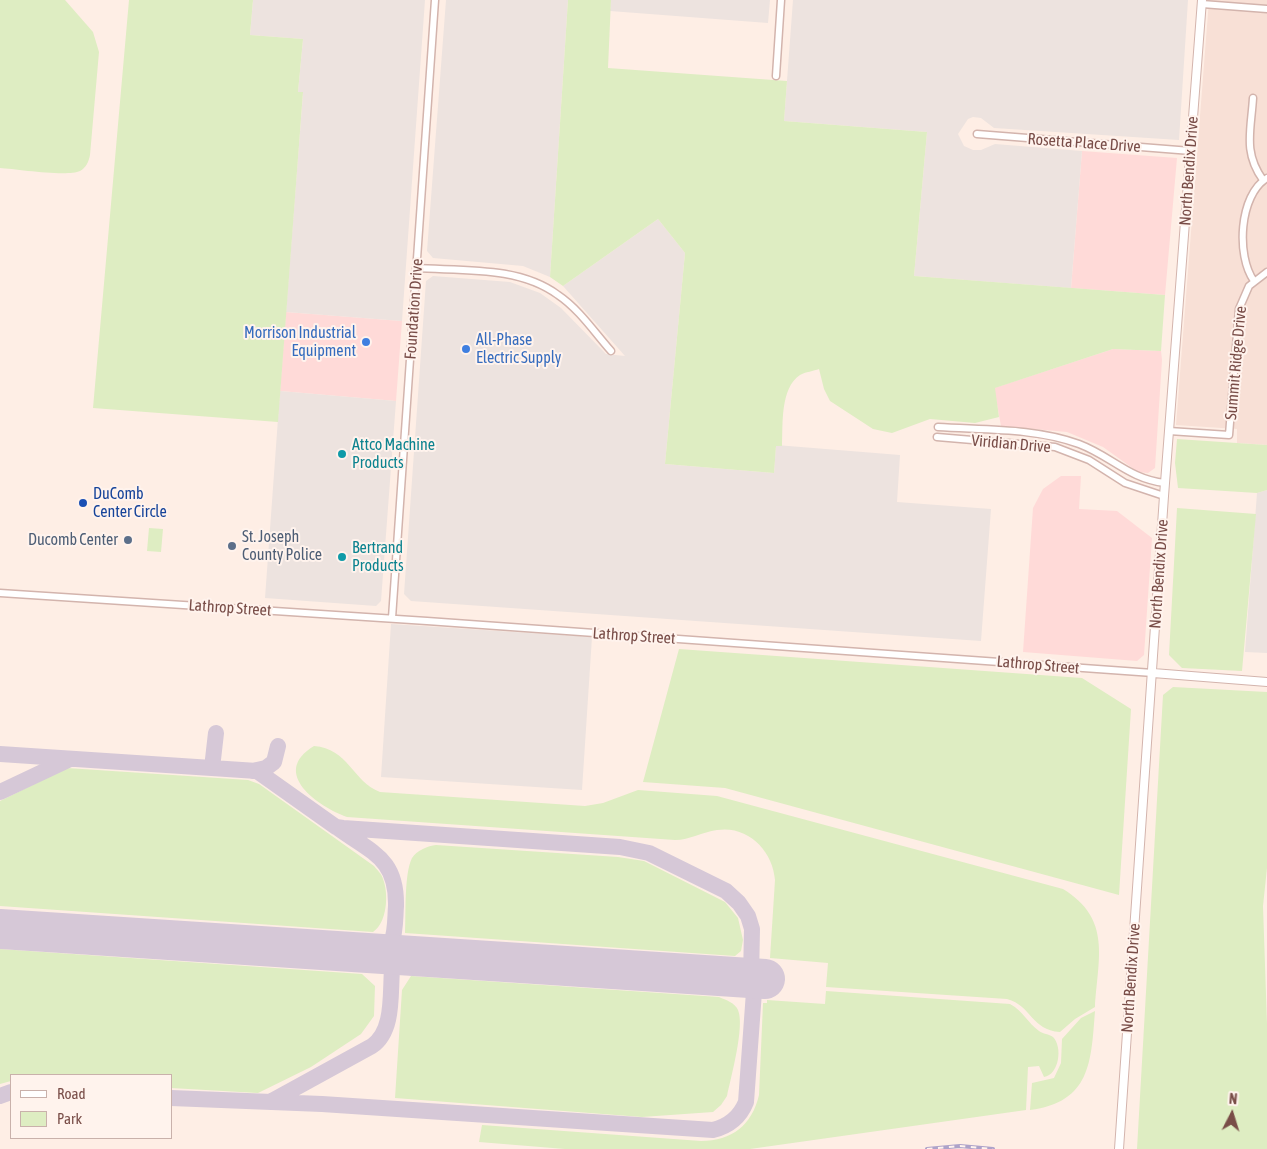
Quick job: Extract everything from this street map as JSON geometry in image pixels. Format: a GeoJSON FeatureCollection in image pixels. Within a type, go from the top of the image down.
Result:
{"type":"FeatureCollection","features":[{"type":"Feature","properties":{"kind":"street","name":"Foundation Drive"},"geometry":{"type":"LineString","coordinates":[[392,618],[435,0]]}},
{"type":"Feature","properties":{"kind":"street"},"geometry":{"type":"LineString","coordinates":[[776,76],[781,0]]}},
{"type":"Feature","properties":{"kind":"street"},"geometry":{"type":"LineString","coordinates":[[1202,2],[1267,9]]}},
{"type":"Feature","properties":{"kind":"street","name":"North Bendix Drive"},"geometry":{"type":"LineString","coordinates":[[1119,1149],[1164,496],[1202,2]]}},
{"type":"Feature","properties":{"kind":"street"},"geometry":{"type":"LineString","coordinates":[[1253,98],[1250,154],[1254,168],[1265,179],[1250,196],[1245,216],[1244,260],[1254,281]]}},
{"type":"Feature","properties":{"kind":"street","name":"Rosetta Place Drive"},"geometry":{"type":"LineString","coordinates":[[977,134],[1191,151]]}},
{"type":"Feature","properties":{"kind":"street"},"geometry":{"type":"LineString","coordinates":[[416,268],[503,274],[537,282],[571,305],[611,351]]}},
{"type":"Feature","properties":{"kind":"street","name":"Summit Ridge Drive"},"geometry":{"type":"LineString","coordinates":[[1169,431],[1229,435],[1239,309],[1245,293],[1254,281],[1267,272]]}},
{"type":"Feature","properties":{"kind":"street","name":"Viridian Drive"},"geometry":{"type":"LineString","coordinates":[[938,427],[1035,434],[1066,440],[1094,450],[1142,479],[1165,483]]}},
{"type":"Feature","properties":{"kind":"street","name":"Viridian Drive"},"geometry":{"type":"LineString","coordinates":[[937,438],[1055,447],[1089,460],[1131,486],[1164,496]]}},
{"type":"Feature","properties":{"kind":"street","name":"Lathrop Street"},"geometry":{"type":"LineString","coordinates":[[0,593],[392,618],[1267,682]]}},
{"type":"Feature","properties":{"kind":"shaded area"},"geometry":{"type":"Polygon","coordinates":[[[253,0],[425,0],[402,321],[286,312],[303,93],[298,92],[303,39],[250,35],[253,0]]]}},
{"type":"Feature","properties":{"kind":"shaded area"},"geometry":{"type":"Polygon","coordinates":[[[446,0],[568,0],[550,277],[523,266],[433,258],[427,251],[446,0]]]}},
{"type":"Feature","properties":{"kind":"shaded area"},"geometry":{"type":"Polygon","coordinates":[[[611,0],[770,0],[768,23],[610,11],[611,0]]]}},
{"type":"Feature","properties":{"kind":"shaded area"},"geometry":{"type":"Polygon","coordinates":[[[793,0],[1188,0],[1179,140],[994,128],[981,118],[973,117],[968,119],[958,134],[964,146],[973,150],[981,150],[995,144],[1082,151],[1071,288],[914,276],[927,132],[784,121],[793,0]]]}},
{"type":"Feature","properties":{"kind":"shaded area"},"geometry":{"type":"Polygon","coordinates":[[[1209,0],[1267,0],[1267,445],[1237,443],[1237,429],[1176,425],[1209,0]]]}},
{"type":"Feature","properties":{"kind":"shaded area"},"geometry":{"type":"Polygon","coordinates":[[[1082,151],[1177,158],[1165,295],[1071,288],[1082,151]]]}},
{"type":"Feature","properties":{"kind":"shaded area"},"geometry":{"type":"Polygon","coordinates":[[[658,219],[685,253],[665,464],[774,473],[776,445],[900,455],[897,502],[991,509],[981,641],[411,601],[404,594],[426,281],[433,276],[510,282],[540,293],[561,308],[606,354],[625,356],[563,286],[658,219]]]}},
{"type":"Feature","properties":{"kind":"shaded area"},"geometry":{"type":"Polygon","coordinates":[[[286,312],[402,321],[396,401],[280,391],[286,312]]]}},
{"type":"Feature","properties":{"kind":"shaded area"},"geometry":{"type":"Polygon","coordinates":[[[1113,349],[1161,351],[1155,468],[1148,473],[1138,472],[1103,447],[1067,432],[1001,426],[994,388],[1113,349]]]}},
{"type":"Feature","properties":{"kind":"shaded area"},"geometry":{"type":"Polygon","coordinates":[[[280,391],[396,401],[381,601],[376,606],[265,598],[280,391]]]}},
{"type":"Feature","properties":{"kind":"shaded area"},"geometry":{"type":"Polygon","coordinates":[[[1061,476],[1081,476],[1079,509],[1117,511],[1152,538],[1144,655],[1137,661],[1023,652],[1033,508],[1043,489],[1061,476]]]}},
{"type":"Feature","properties":{"kind":"shaded area"},"geometry":{"type":"Polygon","coordinates":[[[1267,490],[1267,653],[1245,652],[1257,493],[1267,490]]]}},
{"type":"Feature","properties":{"kind":"shaded area"},"geometry":{"type":"Polygon","coordinates":[[[391,624],[592,637],[582,790],[381,777],[391,624]]]}},
{"type":"Feature","properties":{"kind":"green space"},"geometry":{"type":"Polygon","coordinates":[[[0,0],[65,0],[93,32],[99,52],[90,155],[87,164],[80,171],[53,173],[0,168],[0,0]]]}},
{"type":"Feature","properties":{"kind":"green space"},"geometry":{"type":"Polygon","coordinates":[[[129,0],[253,0],[250,35],[303,39],[298,92],[303,92],[278,422],[93,408],[129,0]]]}},
{"type":"Feature","properties":{"kind":"green space"},"geometry":{"type":"Polygon","coordinates":[[[568,0],[611,0],[608,68],[787,81],[784,121],[927,132],[914,276],[1165,295],[1161,351],[1113,349],[995,388],[999,417],[975,423],[930,419],[892,433],[873,429],[830,401],[824,389],[819,369],[800,375],[789,389],[784,408],[782,446],[776,446],[774,473],[665,464],[685,253],[658,219],[563,286],[550,277],[568,0]]]}},
{"type":"Feature","properties":{"kind":"green space"},"geometry":{"type":"Polygon","coordinates":[[[1177,439],[1267,445],[1267,490],[1257,493],[1178,488],[1175,463],[1177,439]]]}},
{"type":"Feature","properties":{"kind":"green space"},"geometry":{"type":"Polygon","coordinates":[[[1177,508],[1256,514],[1242,671],[1182,668],[1169,655],[1177,508]]]}},
{"type":"Feature","properties":{"kind":"green space"},"geometry":{"type":"Polygon","coordinates":[[[149,528],[163,529],[161,552],[147,551],[149,528]]]}},
{"type":"Feature","properties":{"kind":"green space"},"geometry":{"type":"Polygon","coordinates":[[[679,649],[1082,678],[1131,709],[1119,895],[725,788],[643,782],[679,649]]]}},
{"type":"Feature","properties":{"kind":"green space"},"geometry":{"type":"Polygon","coordinates":[[[1173,687],[1267,692],[1267,868],[1263,906],[1267,1024],[1267,1149],[1137,1149],[1163,695],[1173,687]]]}},
{"type":"Feature","properties":{"kind":"green space"},"geometry":{"type":"Polygon","coordinates":[[[314,746],[325,748],[335,753],[363,781],[380,792],[585,806],[603,803],[638,790],[717,796],[1063,889],[1079,901],[1089,913],[1095,927],[1099,956],[1095,1007],[1075,1019],[1060,1032],[1043,1027],[1022,1007],[1007,999],[826,987],[828,963],[770,958],[775,880],[773,869],[764,850],[748,836],[739,832],[717,830],[686,839],[675,840],[347,817],[312,797],[297,778],[296,767],[301,756],[314,746]]]}},
{"type":"Feature","properties":{"kind":"green space"},"geometry":{"type":"Polygon","coordinates":[[[67,768],[248,780],[259,784],[374,866],[381,874],[385,885],[386,908],[378,928],[373,932],[0,906],[0,801],[67,768]]]}},
{"type":"Feature","properties":{"kind":"green space"},"geometry":{"type":"Polygon","coordinates":[[[436,845],[618,857],[644,861],[725,902],[738,918],[743,940],[741,951],[735,956],[405,933],[409,865],[417,853],[426,847],[436,845]]]}},
{"type":"Feature","properties":{"kind":"green space"},"geometry":{"type":"Polygon","coordinates":[[[0,949],[362,974],[375,986],[374,1016],[361,1034],[311,1067],[258,1093],[172,1088],[172,1074],[10,1074],[10,1081],[0,1084],[0,949]]]}},
{"type":"Feature","properties":{"kind":"green space"},"geometry":{"type":"Polygon","coordinates":[[[411,976],[719,997],[735,1005],[740,1018],[737,1052],[727,1096],[713,1112],[642,1117],[395,1098],[402,990],[411,976]]]}},
{"type":"Feature","properties":{"kind":"green space"},"geometry":{"type":"Polygon","coordinates":[[[826,991],[1010,1004],[1039,1031],[1053,1037],[1058,1047],[1058,1060],[1053,1071],[1044,1077],[1039,1066],[1028,1067],[1026,1110],[750,1149],[565,1149],[479,1142],[482,1125],[701,1141],[722,1138],[746,1123],[756,1106],[759,1095],[763,1003],[767,1003],[767,1000],[825,1004],[826,991]]]}},
{"type":"Feature","properties":{"kind":"green space"},"geometry":{"type":"Polygon","coordinates":[[[1095,1011],[1092,1047],[1084,1077],[1076,1089],[1065,1098],[1050,1106],[1030,1110],[1032,1083],[1054,1078],[1061,1063],[1062,1039],[1081,1018],[1095,1011]]]}},
{"type":"Feature","properties":{"kind":"taxiway"},"geometry":{"type":"LineString","coordinates":[[212,768],[216,733]]}},
{"type":"Feature","properties":{"kind":"taxiway"},"geometry":{"type":"LineString","coordinates":[[252,771],[266,768],[274,762],[278,746]]}},
{"type":"Feature","properties":{"kind":"taxiway"},"geometry":{"type":"LineString","coordinates":[[0,754],[257,771],[336,827],[620,847],[649,853],[726,891],[739,903],[748,916],[752,929],[751,978]]}},
{"type":"Feature","properties":{"kind":"taxiway"},"geometry":{"type":"LineString","coordinates":[[0,792],[70,759]]}},
{"type":"Feature","properties":{"kind":"taxiway"},"geometry":{"type":"LineString","coordinates":[[338,828],[380,858],[392,877],[396,906],[393,939],[391,944],[368,954]]}},
{"type":"Feature","properties":{"kind":"taxiway"},"geometry":{"type":"LineString","coordinates":[[270,1102],[372,1046],[379,1039],[384,1031],[389,1012],[392,970],[385,962],[368,954]]}},
{"type":"Feature","properties":{"kind":"taxiway"},"geometry":{"type":"LineString","coordinates":[[172,1098],[322,1104],[713,1130],[733,1120],[741,1112],[746,1102],[755,978]]}},
{"type":"Feature","properties":{"kind":"taxiway"},"geometry":{"type":"LineString","coordinates":[[0,1096],[10,1092]]}},
{"type":"Feature","properties":{"kind":"runway"},"geometry":{"type":"LineString","coordinates":[[0,929],[765,979]]}},
{"type":"Feature","properties":{"kind":"railway"},"geometry":{"type":"LineString","coordinates":[[927,1149],[960,1146],[993,1149]]}},
{"type":"Feature","properties":{"kind":"place","name":"Morrison Industrial Equipment"},"geometry":{"type":"Point","coordinates":[366,342]}},
{"type":"Feature","properties":{"kind":"place","name":"All-Phase Electric Supply"},"geometry":{"type":"Point","coordinates":[466,349]}},
{"type":"Feature","properties":{"kind":"place","name":"Attco Machine Products"},"geometry":{"type":"Point","coordinates":[342,454]}},
{"type":"Feature","properties":{"kind":"place","name":"DuComb Center Circle"},"geometry":{"type":"Point","coordinates":[83,503]}},
{"type":"Feature","properties":{"kind":"place","name":"Ducomb Center"},"geometry":{"type":"Point","coordinates":[128,540]}},
{"type":"Feature","properties":{"kind":"place","name":"St. Joseph County Police"},"geometry":{"type":"Point","coordinates":[232,546]}},
{"type":"Feature","properties":{"kind":"place","name":"Bertrand Products"},"geometry":{"type":"Point","coordinates":[342,557]}}]}
